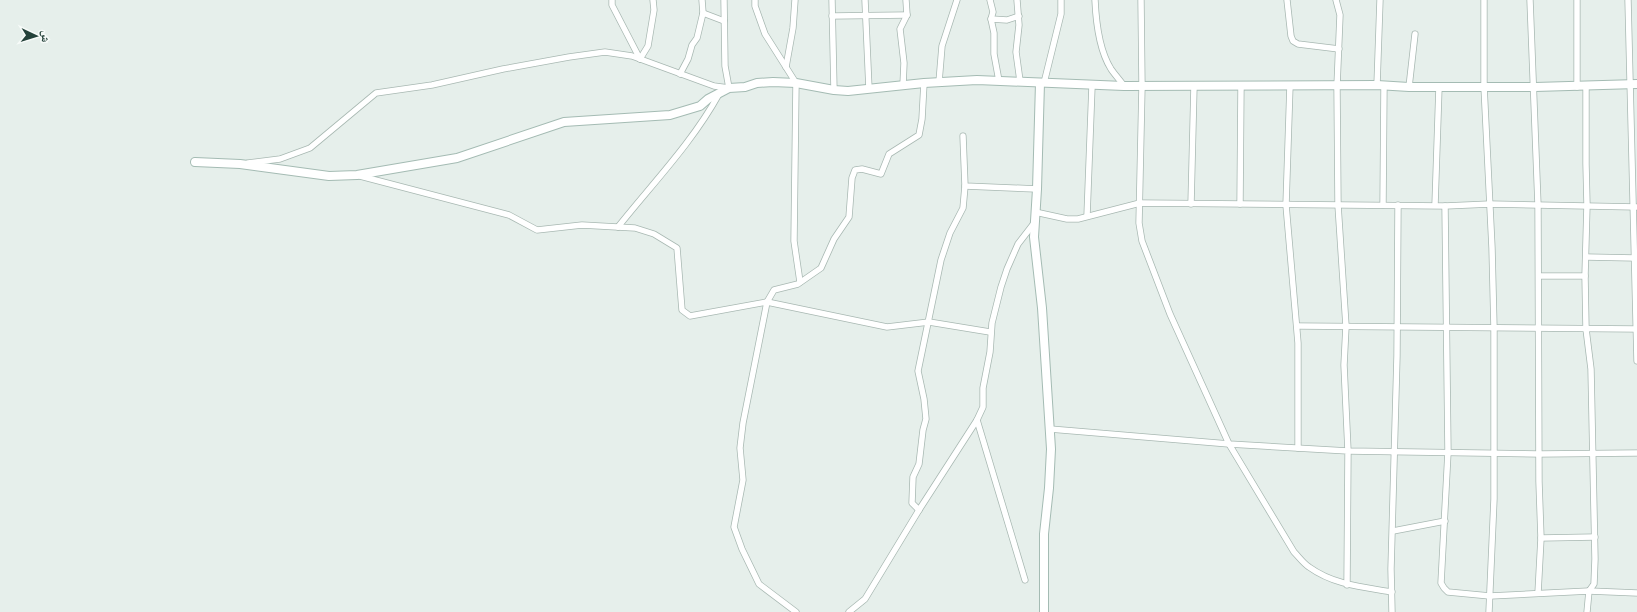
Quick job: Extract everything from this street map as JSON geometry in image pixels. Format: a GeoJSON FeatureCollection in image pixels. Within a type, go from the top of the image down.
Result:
{"type":"FeatureCollection","features":[{"type":"Feature","properties":{"kind":"main road"},"geometry":{"type":"LineString","coordinates":[[195,162],[240,164],[329,176],[357,175],[457,158],[564,122],[670,115],[700,106],[720,92],[730,88],[772,82],[796,83],[834,90],[869,89],[924,83],[976,80],[1020,81],[1092,86],[1290,85],[1409,87],[1484,86],[1535,88],[1633,84]]}},
{"type":"Feature","properties":{"kind":"main road"},"geometry":{"type":"LineString","coordinates":[[1042,83],[1034,237],[1042,308],[1051,449],[1049,488],[1044,534],[1044,612]]}},
{"type":"Feature","properties":{"kind":"street"},"geometry":{"type":"LineString","coordinates":[[640,59],[648,46],[654,10],[653,0]]}},
{"type":"Feature","properties":{"kind":"street"},"geometry":{"type":"LineString","coordinates":[[680,74],[688,59],[692,45],[697,38],[703,13],[702,0]]}},
{"type":"Feature","properties":{"kind":"street"},"geometry":{"type":"LineString","coordinates":[[240,164],[280,158],[310,148],[376,93],[432,85],[503,69],[569,57],[605,52],[620,53],[714,86],[730,88],[725,66],[724,0]]}},
{"type":"Feature","properties":{"kind":"street"},"geometry":{"type":"LineString","coordinates":[[755,0],[755,6],[765,34],[796,83],[794,241],[800,282]]}},
{"type":"Feature","properties":{"kind":"street"},"geometry":{"type":"LineString","coordinates":[[786,67],[793,28],[795,0]]}},
{"type":"Feature","properties":{"kind":"street"},"geometry":{"type":"LineString","coordinates":[[832,0],[834,90]]}},
{"type":"Feature","properties":{"kind":"street"},"geometry":{"type":"LineString","coordinates":[[865,0],[869,89]]}},
{"type":"Feature","properties":{"kind":"street"},"geometry":{"type":"LineString","coordinates":[[903,85],[904,63],[900,29],[907,15],[906,0]]}},
{"type":"Feature","properties":{"kind":"street"},"geometry":{"type":"LineString","coordinates":[[939,82],[942,46],[957,0]]}},
{"type":"Feature","properties":{"kind":"street"},"geometry":{"type":"LineString","coordinates":[[990,0],[993,12],[991,19],[994,33],[994,54],[999,81]]}},
{"type":"Feature","properties":{"kind":"street"},"geometry":{"type":"LineString","coordinates":[[1018,0],[1019,16],[1016,52],[1020,81]]}},
{"type":"Feature","properties":{"kind":"street"},"geometry":{"type":"LineString","coordinates":[[1042,83],[1061,14],[1061,0]]}},
{"type":"Feature","properties":{"kind":"street"},"geometry":{"type":"LineString","coordinates":[[1095,0],[1095,13],[1103,50],[1110,68],[1124,86]]}},
{"type":"Feature","properties":{"kind":"street"},"geometry":{"type":"LineString","coordinates":[[1141,0],[1142,86],[1140,232],[1170,314],[1229,444],[1294,552],[1308,566],[1325,578],[1347,585],[1392,592]]}},
{"type":"Feature","properties":{"kind":"street"},"geometry":{"type":"LineString","coordinates":[[1287,0],[1293,42],[1298,44],[1339,48]]}},
{"type":"Feature","properties":{"kind":"street"},"geometry":{"type":"LineString","coordinates":[[1336,0],[1340,15],[1338,86],[1338,205],[1346,326],[1344,366],[1348,451],[1347,585]]}},
{"type":"Feature","properties":{"kind":"street"},"geometry":{"type":"LineString","coordinates":[[1380,0],[1383,205]]}},
{"type":"Feature","properties":{"kind":"street"},"geometry":{"type":"LineString","coordinates":[[1484,0],[1484,86],[1494,328],[1494,499],[1489,612]]}},
{"type":"Feature","properties":{"kind":"street"},"geometry":{"type":"LineString","coordinates":[[1530,0],[1535,88],[1539,276],[1539,454],[1541,538],[1538,593]]}},
{"type":"Feature","properties":{"kind":"street"},"geometry":{"type":"LineString","coordinates":[[1577,0],[1577,87]]}},
{"type":"Feature","properties":{"kind":"street"},"geometry":{"type":"LineString","coordinates":[[1628,0],[1633,84],[1637,361]]}},
{"type":"Feature","properties":{"kind":"street"},"geometry":{"type":"LineString","coordinates":[[611,2],[640,59]]}},
{"type":"Feature","properties":{"kind":"street"},"geometry":{"type":"LineString","coordinates":[[703,13],[724,21]]}},
{"type":"Feature","properties":{"kind":"street"},"geometry":{"type":"LineString","coordinates":[[832,16],[907,15]]}},
{"type":"Feature","properties":{"kind":"street"},"geometry":{"type":"LineString","coordinates":[[991,19],[1007,20],[1019,16]]}},
{"type":"Feature","properties":{"kind":"street"},"geometry":{"type":"LineString","coordinates":[[1409,87],[1415,34]]}},
{"type":"Feature","properties":{"kind":"street"},"geometry":{"type":"LineString","coordinates":[[796,612],[759,584],[742,549],[734,527],[743,480],[740,448],[743,423],[767,302],[774,290],[800,282],[821,268],[834,239],[849,217],[854,170],[862,169],[881,174],[889,154],[919,134],[922,119],[924,83]]}},
{"type":"Feature","properties":{"kind":"street"},"geometry":{"type":"LineString","coordinates":[[1240,204],[1241,85]]}},
{"type":"Feature","properties":{"kind":"street"},"geometry":{"type":"LineString","coordinates":[[1290,85],[1286,205],[1297,326],[1298,448]]}},
{"type":"Feature","properties":{"kind":"street"},"geometry":{"type":"LineString","coordinates":[[1086,216],[1092,86]]}},
{"type":"Feature","properties":{"kind":"street"},"geometry":{"type":"LineString","coordinates":[[1191,204],[1194,86]]}},
{"type":"Feature","properties":{"kind":"street"},"geometry":{"type":"LineString","coordinates":[[1586,86],[1586,329],[1591,370],[1595,537],[1594,584],[1589,591],[1587,612]]}},
{"type":"Feature","properties":{"kind":"street"},"geometry":{"type":"LineString","coordinates":[[1435,205],[1439,87]]}},
{"type":"Feature","properties":{"kind":"street"},"geometry":{"type":"LineString","coordinates":[[618,227],[683,149],[706,117],[720,92]]}},
{"type":"Feature","properties":{"kind":"street"},"geometry":{"type":"LineString","coordinates":[[919,510],[912,503],[913,477],[919,464],[923,430],[926,419],[918,371],[941,260],[950,233],[963,208],[965,186],[963,136]]}},
{"type":"Feature","properties":{"kind":"street"},"geometry":{"type":"LineString","coordinates":[[357,175],[509,215],[537,230],[582,225],[635,228],[654,234],[677,248],[682,310],[690,316],[767,302],[887,327],[929,322],[990,332]]}},
{"type":"Feature","properties":{"kind":"street"},"geometry":{"type":"LineString","coordinates":[[965,186],[1037,189]]}},
{"type":"Feature","properties":{"kind":"street"},"geometry":{"type":"LineString","coordinates":[[1035,212],[1067,219],[1078,219],[1140,203],[1445,206],[1490,204],[1635,207]]}},
{"type":"Feature","properties":{"kind":"street"},"geometry":{"type":"LineString","coordinates":[[1392,612],[1394,452],[1398,327],[1398,205]]}},
{"type":"Feature","properties":{"kind":"street"},"geometry":{"type":"LineString","coordinates":[[1445,206],[1448,452],[1442,583],[1444,588],[1448,592],[1490,596],[1589,591],[1637,593]]}},
{"type":"Feature","properties":{"kind":"street"},"geometry":{"type":"LineString","coordinates":[[849,612],[865,598],[977,420],[983,407],[983,388],[990,352],[990,332],[995,309],[1007,269],[1018,244],[1035,222]]}},
{"type":"Feature","properties":{"kind":"street"},"geometry":{"type":"LineString","coordinates":[[1586,257],[1635,258]]}},
{"type":"Feature","properties":{"kind":"street"},"geometry":{"type":"LineString","coordinates":[[1539,276],[1585,276]]}},
{"type":"Feature","properties":{"kind":"street"},"geometry":{"type":"LineString","coordinates":[[1297,326],[1636,329]]}},
{"type":"Feature","properties":{"kind":"street"},"geometry":{"type":"LineString","coordinates":[[977,420],[1025,580]]}},
{"type":"Feature","properties":{"kind":"street"},"geometry":{"type":"LineString","coordinates":[[1050,430],[1229,444],[1348,451],[1539,454],[1637,453]]}},
{"type":"Feature","properties":{"kind":"street"},"geometry":{"type":"LineString","coordinates":[[1393,531],[1445,521]]}},
{"type":"Feature","properties":{"kind":"street"},"geometry":{"type":"LineString","coordinates":[[1541,538],[1595,537]]}}]}
